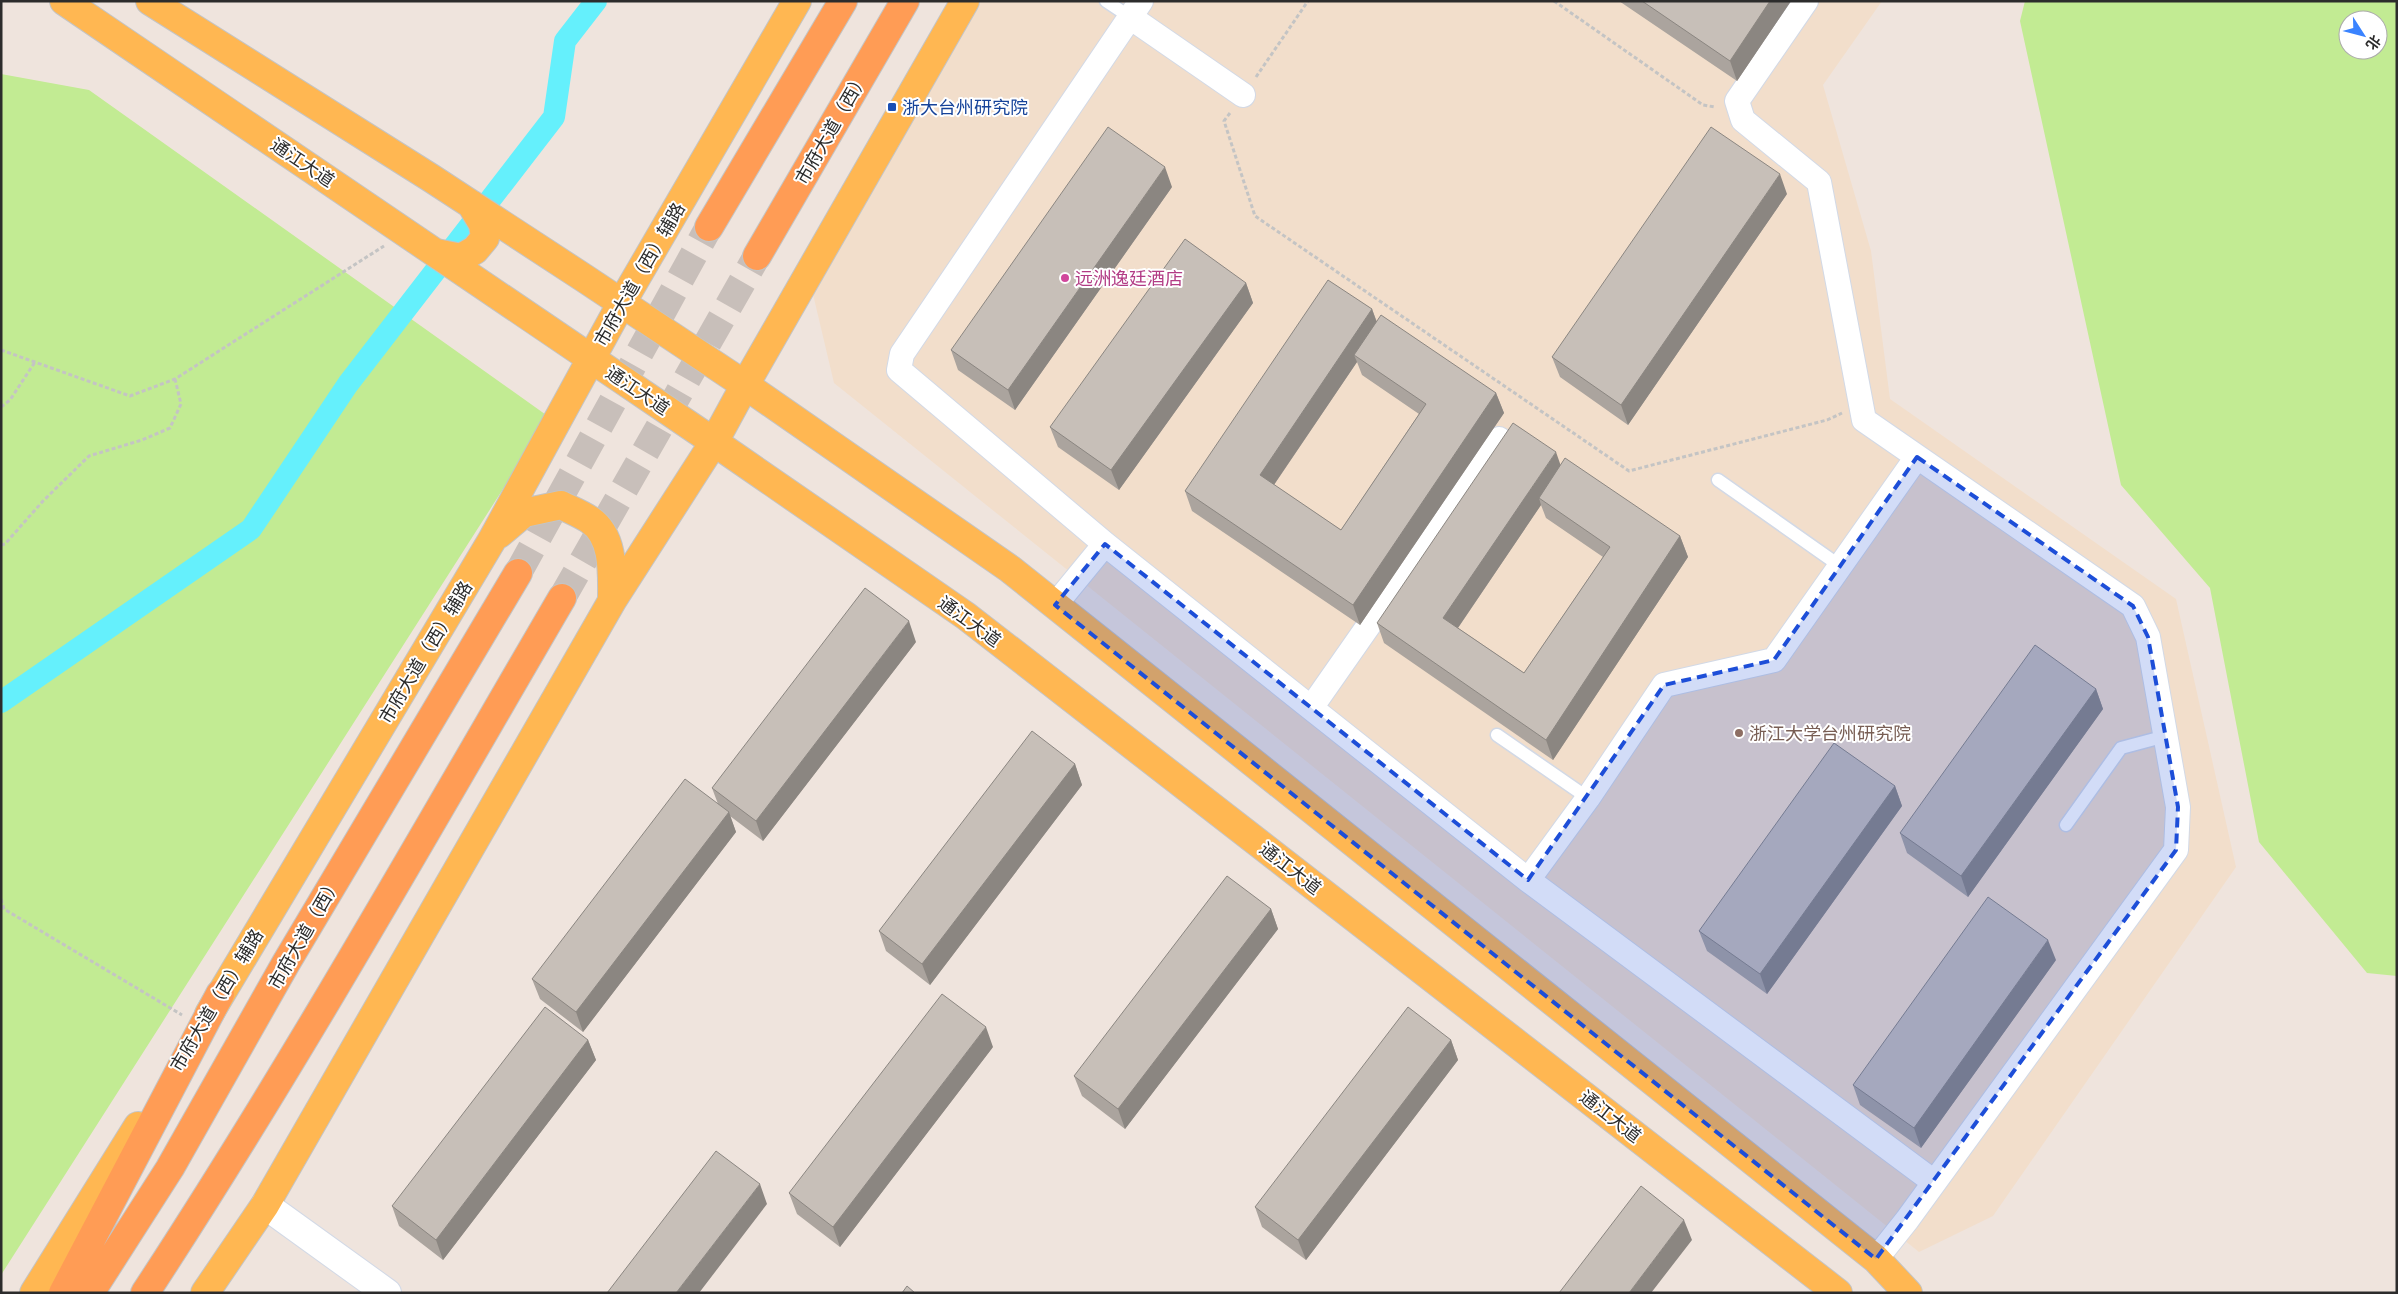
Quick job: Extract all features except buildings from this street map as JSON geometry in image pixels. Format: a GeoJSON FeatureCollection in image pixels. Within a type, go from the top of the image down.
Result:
{"type":"FeatureCollection","features":[{"type":"Feature","properties":{"kind":"highway"},"geometry":{"type":"LineString","coordinates":[[709,227],[843,1]]}},
{"type":"Feature","properties":{"kind":"highway","name":"市府大道（西）"},"geometry":{"type":"LineString","coordinates":[[757,256],[905,1]]}},
{"type":"Feature","properties":{"kind":"highway","name":"市府大道（西）"},"geometry":{"type":"LineString","coordinates":[[90,1293],[170,1168],[286,963],[518,573]]}},
{"type":"Feature","properties":{"kind":"highway"},"geometry":{"type":"LineString","coordinates":[[145,1293],[202,1205],[317,1015],[562,598]]}},
{"type":"Feature","properties":{"kind":"highway"},"geometry":{"type":"LineString","coordinates":[[63,1293],[220,994]]}},
{"type":"Feature","properties":{"kind":"main road","name":"通江大道"},"geometry":{"type":"LineString","coordinates":[[64,1],[550,330],[966,616],[1838,1293]]}},
{"type":"Feature","properties":{"kind":"main road"},"geometry":{"type":"LineString","coordinates":[[150,1],[431,178],[584,278],[745,385],[1010,569],[1876,1259],[1908,1293]]}},
{"type":"Feature","properties":{"kind":"main road","name":"市府大道（西）辅路"},"geometry":{"type":"LineString","coordinates":[[34,1293],[201,1026],[492,540],[621,304],[797,1]]}},
{"type":"Feature","properties":{"kind":"main road"},"geometry":{"type":"LineString","coordinates":[[205,1293],[264,1205],[612,602],[714,442],[965,1]]}},
{"type":"Feature","properties":{"kind":"main road"},"geometry":{"type":"LineString","coordinates":[[436,253],[462,258],[476,250],[485,238],[484,224],[471,204]]}},
{"type":"Feature","properties":{"kind":"main road"},"geometry":{"type":"LineString","coordinates":[[492,540],[524,513],[561,505],[592,521],[601,534],[612,558],[612,602]]}},
{"type":"Feature","properties":{"kind":"street"},"geometry":{"type":"LineString","coordinates":[[1806,1],[1737,101],[1743,120],[1819,182],[1864,420],[2133,606],[2148,637],[2178,807],[2176,850],[1876,1259]]}},
{"type":"Feature","properties":{"kind":"street"},"geometry":{"type":"LineString","coordinates":[[1243,95],[1136,9],[902,354],[900,370],[1105,544],[1528,880],[1934,1182]]}},
{"type":"Feature","properties":{"kind":"street"},"geometry":{"type":"LineString","coordinates":[[1311,708],[1500,439]]}},
{"type":"Feature","properties":{"kind":"street"},"geometry":{"type":"LineString","coordinates":[[1528,880],[1588,798],[1664,685],[1774,660],[1917,457]]}},
{"type":"Feature","properties":{"kind":"street"},"geometry":{"type":"LineString","coordinates":[[1055,605],[1105,544]]}},
{"type":"Feature","properties":{"kind":"street"},"geometry":{"type":"LineString","coordinates":[[264,1205],[388,1293]]}},
{"type":"Feature","properties":{"kind":"lane"},"geometry":{"type":"LineString","coordinates":[[1106,1],[1136,9]]}},
{"type":"Feature","properties":{"kind":"lane"},"geometry":{"type":"LineString","coordinates":[[1718,480],[1840,566]]}},
{"type":"Feature","properties":{"kind":"lane"},"geometry":{"type":"LineString","coordinates":[[1497,735],[1588,798]]}},
{"type":"Feature","properties":{"kind":"lane"},"geometry":{"type":"LineString","coordinates":[[2066,825],[2121,748],[2166,736]]}},
{"type":"Feature","properties":{"kind":"path"},"geometry":{"type":"LineString","coordinates":[[1308,1],[1224,121],[1255,216],[1629,471],[1827,420],[1861,405]]}},
{"type":"Feature","properties":{"kind":"path"},"geometry":{"type":"LineString","coordinates":[[1554,1],[1703,105],[1740,112]]}},
{"type":"Feature","properties":{"kind":"path"},"geometry":{"type":"LineString","coordinates":[[1,350],[130,396],[175,379],[406,232]]}},
{"type":"Feature","properties":{"kind":"path"},"geometry":{"type":"LineString","coordinates":[[1,407],[10,400],[36,362]]}},
{"type":"Feature","properties":{"kind":"path"},"geometry":{"type":"LineString","coordinates":[[1,545],[5,544],[89,456],[142,440],[170,428],[181,404],[175,379]]}},
{"type":"Feature","properties":{"kind":"path"},"geometry":{"type":"LineString","coordinates":[[1,899],[4,910],[201,1026]]}},
{"type":"Feature","properties":{"kind":"highlighted area"},"geometry":{"type":"Polygon","coordinates":[[[1917,457],[2133,606],[2148,637],[2178,807],[2176,850],[1876,1259],[1055,605],[1105,544],[1528,880],[1664,685],[1774,660],[1917,457]]]}},
{"type":"Feature","properties":{"kind":"shaded area","name":"浙江大学台州研究院"},"geometry":{"type":"Polygon","coordinates":[[[981,1],[1882,1],[1823,85],[1871,251],[1890,399],[2176,599],[2236,867],[1993,1216],[1919,1252],[834,383],[812,290],[981,1]]]}},
{"type":"Feature","properties":{"kind":"green space"},"geometry":{"type":"Polygon","coordinates":[[[2025,1],[2397,1],[2397,976],[2367,973],[2259,842],[2210,588],[2121,485],[2020,21],[2025,1]]]}},
{"type":"Feature","properties":{"kind":"green space"},"geometry":{"type":"Polygon","coordinates":[[[1,74],[89,90],[549,417],[1,1275],[1,74]]]}},
{"type":"Feature","properties":{"kind":"waterway"},"geometry":{"type":"LineString","coordinates":[[1,702],[251,529],[348,384],[554,117],[565,41],[596,1]]}},
{"type":"Feature","properties":{"kind":"tunnel"},"geometry":{"type":"LineString","coordinates":[[518,573],[709,227]]}},
{"type":"Feature","properties":{"kind":"tunnel"},"geometry":{"type":"LineString","coordinates":[[562,598],[757,256]]}},
{"type":"Feature","properties":{"kind":"place","name":"浙大台州研究院"},"geometry":{"type":"Point","coordinates":[892,107]}},
{"type":"Feature","properties":{"kind":"place","name":"远洲逸廷酒店"},"geometry":{"type":"Point","coordinates":[1065,278]}},
{"type":"Feature","properties":{"kind":"place","name":"浙江大学台州研究院"},"geometry":{"type":"Point","coordinates":[1739,733]}}]}
